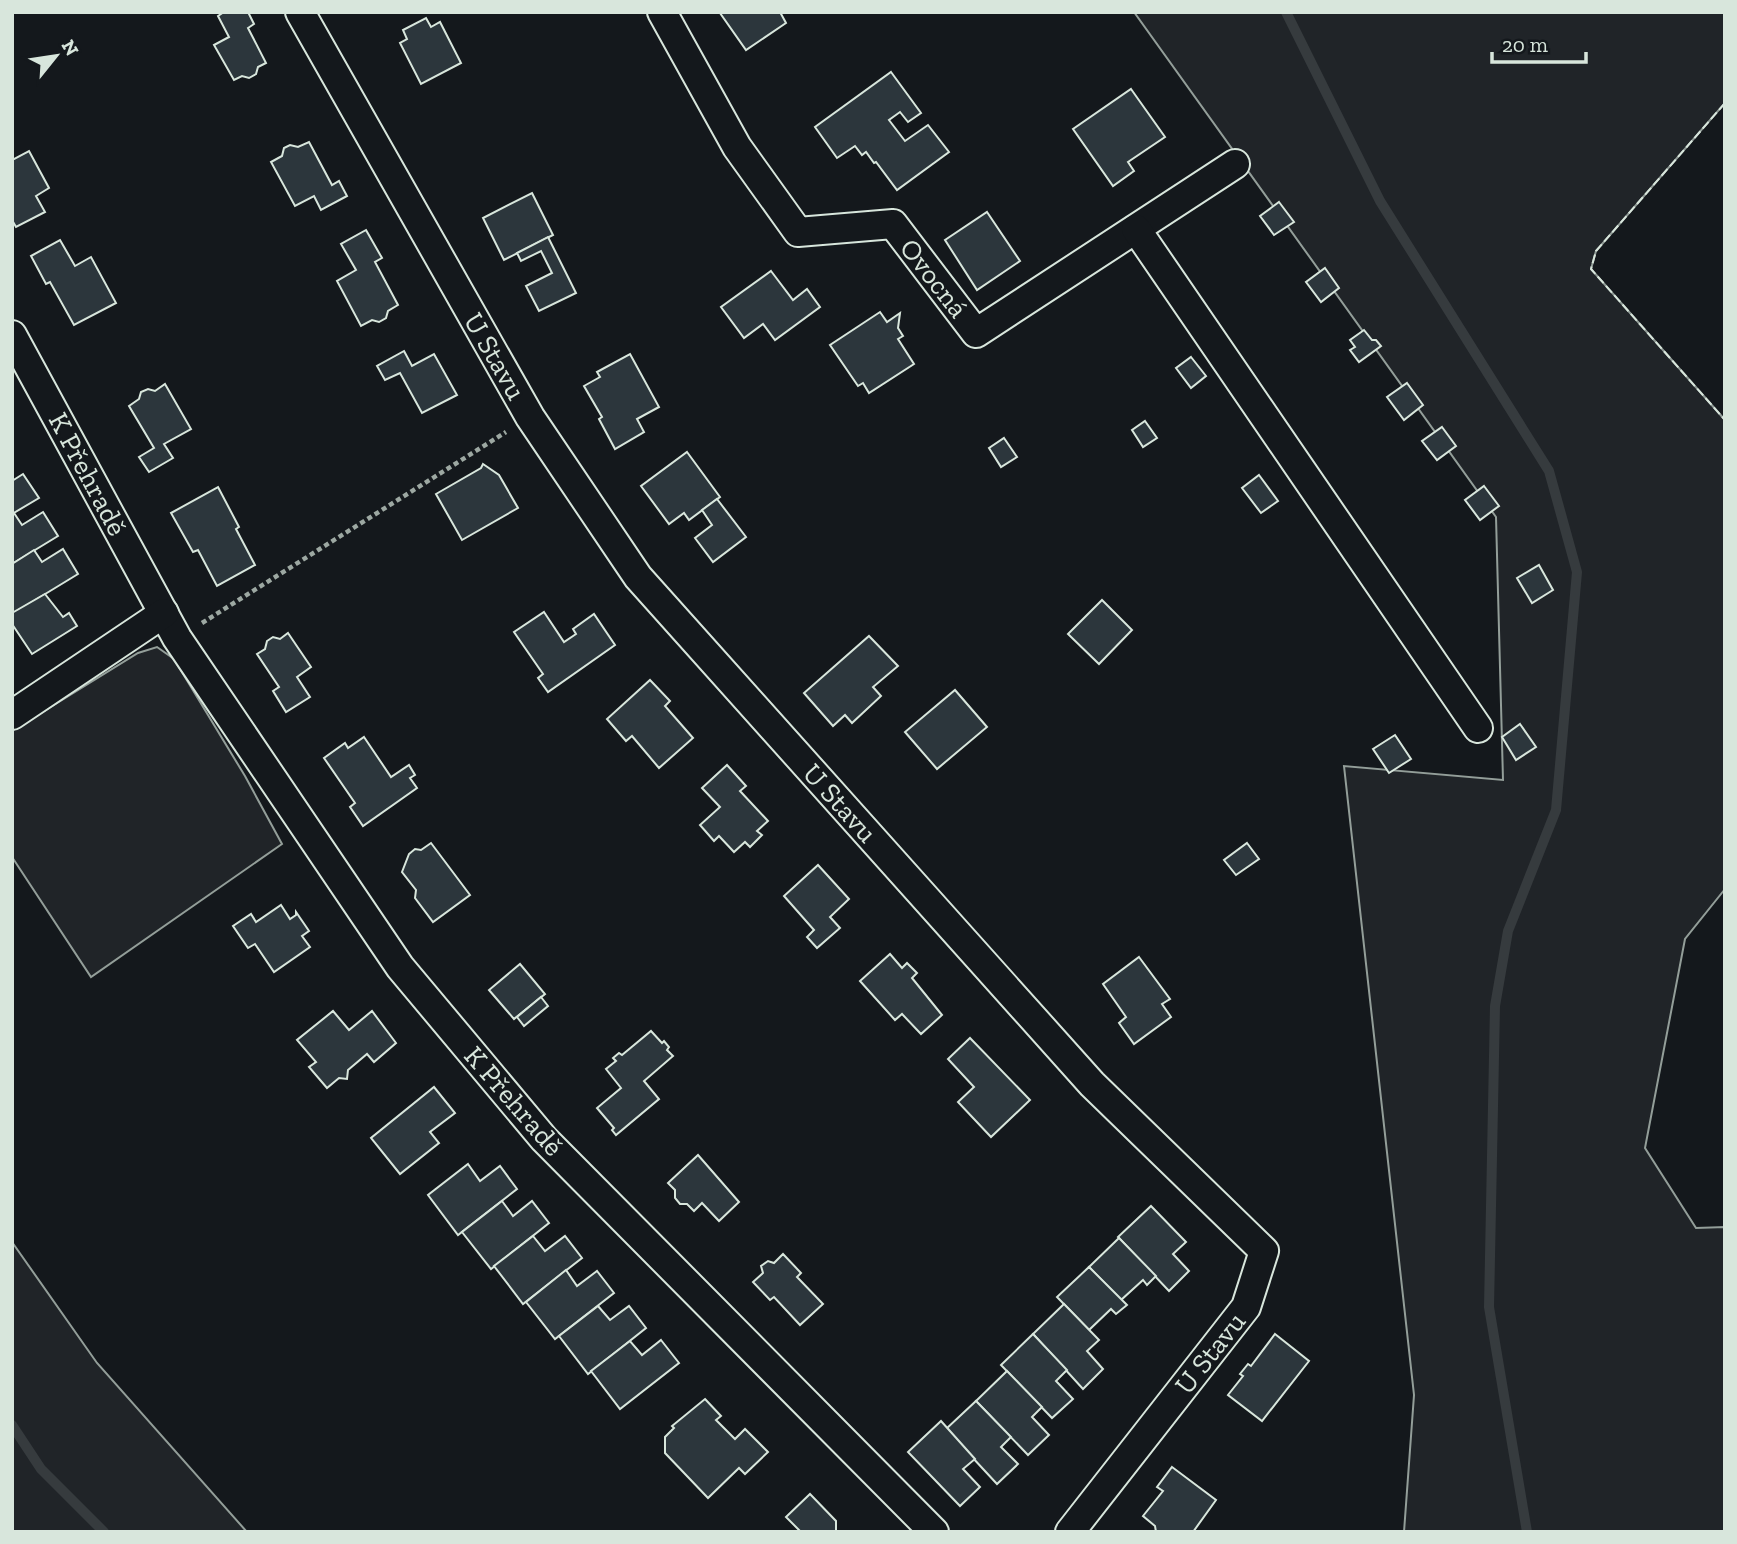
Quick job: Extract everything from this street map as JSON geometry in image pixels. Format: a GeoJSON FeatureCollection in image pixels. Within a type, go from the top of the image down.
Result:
{"type":"FeatureCollection","features":[{"type":"Feature","properties":{"kind":"street","name":"U Stavu"},"geometry":{"type":"LineString","coordinates":[[300,12],[530,417],[638,578],[1091,1084],[1264,1251],[1247,1307],[1070,1532]]}},
{"type":"Feature","properties":{"kind":"street","name":"Ovocná"},"geometry":{"type":"LineString","coordinates":[[662,12],[737,147],[798,232],[893,224],[976,333],[1236,164]]}},
{"type":"Feature","properties":{"kind":"street"},"geometry":{"type":"LineString","coordinates":[[1136,229],[1478,728]]}},
{"type":"Feature","properties":{"kind":"street","name":"K Přehradě"},"geometry":{"type":"LineString","coordinates":[[12,335],[177,638],[400,967],[544,1139],[934,1532]]}},
{"type":"Feature","properties":{"kind":"street"},"geometry":{"type":"LineString","coordinates":[[12,715],[164,614]]}},
{"type":"Feature","properties":{"kind":"path"},"geometry":{"type":"LineString","coordinates":[[177,638],[530,417]]}},
{"type":"Feature","properties":{"kind":"shaded area"},"geometry":{"type":"Polygon","coordinates":[[[1134,12],[1725,12],[1725,103],[1596,251],[1591,269],[1725,420],[1725,889],[1685,939],[1645,1148],[1696,1228],[1725,1227],[1725,1532],[1404,1532],[1414,1395],[1344,766],[1503,780],[1496,517],[1134,12]]]}},
{"type":"Feature","properties":{"kind":"shaded area"},"geometry":{"type":"Polygon","coordinates":[[[157,647],[174,659],[245,776],[282,844],[91,977],[12,857],[12,731],[138,653],[157,647]]]}},
{"type":"Feature","properties":{"kind":"shaded area"},"geometry":{"type":"Polygon","coordinates":[[[12,1242],[97,1363],[247,1532],[12,1532],[12,1242]]]}},
{"type":"Feature","properties":{"kind":"building"},"geometry":{"type":"Polygon","coordinates":[[[224,12],[248,12],[254,24],[248,28],[266,63],[258,67],[256,74],[249,78],[242,76],[234,80],[214,45],[229,37],[218,16],[224,12]]]}},
{"type":"Feature","properties":{"kind":"building"},"geometry":{"type":"Polygon","coordinates":[[[780,12],[786,23],[746,50],[720,13],[780,12]]]}},
{"type":"Feature","properties":{"kind":"building"},"geometry":{"type":"Polygon","coordinates":[[[426,18],[431,27],[440,22],[461,63],[421,84],[400,43],[407,39],[403,30],[426,18]]]}},
{"type":"Feature","properties":{"kind":"building"},"geometry":{"type":"Polygon","coordinates":[[[891,72],[921,113],[908,122],[900,112],[889,120],[905,141],[928,125],[949,152],[897,190],[866,152],[862,155],[855,146],[837,158],[815,127],[891,72]]]}},
{"type":"Feature","properties":{"kind":"building"},"geometry":{"type":"Polygon","coordinates":[[[1131,89],[1165,137],[1128,162],[1134,171],[1113,186],[1073,129],[1131,89]]]}},
{"type":"Feature","properties":{"kind":"building"},"geometry":{"type":"Polygon","coordinates":[[[309,142],[332,185],[339,181],[347,196],[321,210],[314,196],[295,206],[271,162],[282,156],[284,148],[290,145],[298,147],[309,142]]]}},
{"type":"Feature","properties":{"kind":"building"},"geometry":{"type":"Polygon","coordinates":[[[29,151],[49,188],[36,196],[45,212],[16,227],[12,220],[12,160],[29,151]]]}},
{"type":"Feature","properties":{"kind":"building"},"geometry":{"type":"Polygon","coordinates":[[[532,193],[553,235],[504,260],[483,218],[532,193]]]}},
{"type":"Feature","properties":{"kind":"building"},"geometry":{"type":"Polygon","coordinates":[[[1279,202],[1294,222],[1274,235],[1260,216],[1279,202]]]}},
{"type":"Feature","properties":{"kind":"building"},"geometry":{"type":"Polygon","coordinates":[[[987,212],[1020,261],[977,290],[945,240],[987,212]]]}},
{"type":"Feature","properties":{"kind":"building"},"geometry":{"type":"Polygon","coordinates":[[[366,230],[382,258],[375,262],[398,305],[388,311],[386,318],[379,322],[372,320],[361,326],[337,281],[356,270],[341,244],[366,230]]]}},
{"type":"Feature","properties":{"kind":"building"},"geometry":{"type":"Polygon","coordinates":[[[548,237],[576,293],[539,311],[526,286],[552,273],[541,251],[521,261],[517,253],[548,237]]]}},
{"type":"Feature","properties":{"kind":"building"},"geometry":{"type":"Polygon","coordinates":[[[60,240],[75,266],[91,257],[116,303],[74,325],[50,282],[46,284],[31,256],[60,240]]]}},
{"type":"Feature","properties":{"kind":"building"},"geometry":{"type":"Polygon","coordinates":[[[1325,268],[1339,288],[1321,302],[1306,282],[1325,268]]]}},
{"type":"Feature","properties":{"kind":"building"},"geometry":{"type":"Polygon","coordinates":[[[771,271],[793,300],[807,289],[820,307],[775,340],[763,324],[744,338],[721,307],[771,271]]]}},
{"type":"Feature","properties":{"kind":"building"},"geometry":{"type":"Polygon","coordinates":[[[880,312],[887,322],[900,313],[898,328],[903,336],[898,339],[914,364],[869,393],[863,383],[858,386],[830,345],[880,312]]]}},
{"type":"Feature","properties":{"kind":"building"},"geometry":{"type":"Polygon","coordinates":[[[1364,330],[1381,346],[1359,362],[1350,350],[1355,347],[1350,340],[1364,330]]]}},
{"type":"Feature","properties":{"kind":"building"},"geometry":{"type":"Polygon","coordinates":[[[404,351],[412,366],[434,354],[457,395],[422,413],[400,373],[385,380],[377,366],[404,351]]]}},
{"type":"Feature","properties":{"kind":"building"},"geometry":{"type":"Polygon","coordinates":[[[630,354],[659,407],[637,419],[644,432],[615,449],[599,419],[602,417],[584,386],[600,377],[597,372],[630,354]]]}},
{"type":"Feature","properties":{"kind":"building"},"geometry":{"type":"Polygon","coordinates":[[[1191,357],[1206,376],[1191,388],[1176,368],[1191,357]]]}},
{"type":"Feature","properties":{"kind":"building"},"geometry":{"type":"Polygon","coordinates":[[[1407,383],[1423,405],[1404,420],[1387,397],[1407,383]]]}},
{"type":"Feature","properties":{"kind":"building"},"geometry":{"type":"Polygon","coordinates":[[[165,384],[191,429],[164,444],[173,458],[149,472],[139,457],[154,448],[129,406],[139,399],[141,392],[148,389],[155,391],[165,384]]]}},
{"type":"Feature","properties":{"kind":"building"},"geometry":{"type":"Polygon","coordinates":[[[1145,421],[1157,438],[1143,447],[1132,430],[1145,421]]]}},
{"type":"Feature","properties":{"kind":"building"},"geometry":{"type":"Polygon","coordinates":[[[1442,427],[1456,446],[1437,460],[1422,441],[1442,427]]]}},
{"type":"Feature","properties":{"kind":"building"},"geometry":{"type":"Polygon","coordinates":[[[1004,438],[1017,457],[1001,467],[989,448],[1004,438]]]}},
{"type":"Feature","properties":{"kind":"building"},"geometry":{"type":"Polygon","coordinates":[[[687,452],[720,497],[689,520],[684,513],[669,524],[641,486],[687,452]]]}},
{"type":"Feature","properties":{"kind":"building"},"geometry":{"type":"Polygon","coordinates":[[[483,464],[499,475],[518,508],[462,540],[436,494],[481,468],[483,464]]]}},
{"type":"Feature","properties":{"kind":"building"},"geometry":{"type":"Polygon","coordinates":[[[23,474],[39,498],[12,514],[12,481],[23,474]]]}},
{"type":"Feature","properties":{"kind":"building"},"geometry":{"type":"Polygon","coordinates":[[[1259,475],[1278,501],[1261,513],[1242,488],[1259,475]]]}},
{"type":"Feature","properties":{"kind":"building"},"geometry":{"type":"Polygon","coordinates":[[[1484,486],[1499,506],[1480,520],[1465,500],[1484,486]]]}},
{"type":"Feature","properties":{"kind":"building"},"geometry":{"type":"Polygon","coordinates":[[[218,487],[255,565],[217,586],[198,550],[193,552],[171,513],[218,487]]]}},
{"type":"Feature","properties":{"kind":"building"},"geometry":{"type":"Polygon","coordinates":[[[717,499],[746,537],[713,562],[695,538],[712,525],[702,510],[717,499]]]}},
{"type":"Feature","properties":{"kind":"building"},"geometry":{"type":"Polygon","coordinates":[[[43,512],[58,536],[12,564],[12,514],[14,513],[22,525],[43,512]]]}},
{"type":"Feature","properties":{"kind":"building"},"geometry":{"type":"Polygon","coordinates":[[[63,549],[78,574],[14,613],[12,564],[34,550],[42,562],[63,549]]]}},
{"type":"Feature","properties":{"kind":"building"},"geometry":{"type":"Polygon","coordinates":[[[1539,565],[1553,590],[1532,603],[1517,578],[1539,565]]]}},
{"type":"Feature","properties":{"kind":"building"},"geometry":{"type":"Polygon","coordinates":[[[45,594],[63,617],[69,613],[77,626],[32,654],[12,624],[12,613],[45,594]]]}},
{"type":"Feature","properties":{"kind":"building"},"geometry":{"type":"Polygon","coordinates":[[[1102,600],[1132,630],[1099,664],[1068,634],[1102,600]]]}},
{"type":"Feature","properties":{"kind":"building"},"geometry":{"type":"Polygon","coordinates":[[[544,612],[564,642],[576,634],[573,629],[594,614],[615,645],[548,692],[538,678],[543,674],[514,632],[544,612]]]}},
{"type":"Feature","properties":{"kind":"building"},"geometry":{"type":"Polygon","coordinates":[[[288,633],[311,667],[297,677],[310,697],[286,712],[273,691],[279,687],[257,654],[265,649],[267,641],[273,637],[280,639],[288,633]]]}},
{"type":"Feature","properties":{"kind":"building"},"geometry":{"type":"Polygon","coordinates":[[[869,636],[898,666],[873,687],[881,696],[852,723],[845,715],[833,726],[804,693],[869,636]]]}},
{"type":"Feature","properties":{"kind":"building"},"geometry":{"type":"Polygon","coordinates":[[[650,680],[670,701],[665,706],[693,738],[659,768],[632,736],[626,741],[607,719],[650,680]]]}},
{"type":"Feature","properties":{"kind":"building"},"geometry":{"type":"Polygon","coordinates":[[[955,690],[987,727],[937,769],[905,732],[955,690]]]}},
{"type":"Feature","properties":{"kind":"building"},"geometry":{"type":"Polygon","coordinates":[[[1520,724],[1536,747],[1516,760],[1502,737],[1520,724]]]}},
{"type":"Feature","properties":{"kind":"building"},"geometry":{"type":"Polygon","coordinates":[[[1395,735],[1411,759],[1389,773],[1373,749],[1395,735]]]}},
{"type":"Feature","properties":{"kind":"building"},"geometry":{"type":"Polygon","coordinates":[[[364,737],[391,777],[409,765],[415,775],[410,778],[417,788],[363,826],[350,807],[355,803],[324,758],[345,743],[348,748],[364,737]]]}},
{"type":"Feature","properties":{"kind":"building"},"geometry":{"type":"Polygon","coordinates":[[[727,765],[746,786],[740,791],[768,821],[757,831],[762,835],[750,847],[745,842],[734,852],[719,836],[714,841],[700,825],[720,807],[702,788],[727,765]]]}},
{"type":"Feature","properties":{"kind":"building"},"geometry":{"type":"Polygon","coordinates":[[[431,843],[470,895],[433,922],[415,898],[416,890],[402,872],[409,854],[431,843]]]}},
{"type":"Feature","properties":{"kind":"building"},"geometry":{"type":"Polygon","coordinates":[[[1247,843],[1259,859],[1236,875],[1224,860],[1247,843]]]}},
{"type":"Feature","properties":{"kind":"building"},"geometry":{"type":"Polygon","coordinates":[[[818,865],[849,899],[830,917],[840,928],[817,948],[807,937],[814,930],[784,896],[818,865]]]}},
{"type":"Feature","properties":{"kind":"building"},"geometry":{"type":"Polygon","coordinates":[[[281,905],[290,919],[296,912],[309,931],[302,936],[310,947],[274,972],[255,944],[248,948],[233,926],[251,914],[256,922],[281,905]]]}},
{"type":"Feature","properties":{"kind":"building"},"geometry":{"type":"Polygon","coordinates":[[[890,954],[902,968],[907,963],[917,973],[912,978],[942,1015],[921,1034],[902,1014],[895,1020],[860,981],[890,954]]]}},
{"type":"Feature","properties":{"kind":"building"},"geometry":{"type":"Polygon","coordinates":[[[1139,957],[1170,999],[1162,1004],[1171,1017],[1134,1044],[1119,1023],[1126,1017],[1103,984],[1139,957]]]}},
{"type":"Feature","properties":{"kind":"building"},"geometry":{"type":"Polygon","coordinates":[[[520,964],[545,994],[514,1019],[489,990],[520,964]]]}},
{"type":"Feature","properties":{"kind":"building"},"geometry":{"type":"Polygon","coordinates":[[[541,997],[548,1006],[524,1026],[517,1017],[541,997]]]}},
{"type":"Feature","properties":{"kind":"building"},"geometry":{"type":"Polygon","coordinates":[[[333,1011],[349,1030],[372,1011],[396,1043],[374,1062],[367,1054],[348,1070],[347,1079],[339,1078],[327,1088],[309,1067],[316,1062],[297,1040],[333,1011]]]}},
{"type":"Feature","properties":{"kind":"building"},"geometry":{"type":"Polygon","coordinates":[[[651,1031],[662,1043],[664,1041],[673,1056],[644,1081],[659,1099],[616,1135],[612,1130],[614,1128],[597,1108],[621,1088],[606,1069],[616,1061],[613,1058],[619,1053],[622,1055],[651,1031]]]}},
{"type":"Feature","properties":{"kind":"building"},"geometry":{"type":"Polygon","coordinates":[[[970,1038],[1030,1100],[991,1137],[958,1102],[974,1087],[948,1059],[970,1038]]]}},
{"type":"Feature","properties":{"kind":"building"},"geometry":{"type":"Polygon","coordinates":[[[434,1087],[455,1113],[430,1132],[439,1143],[400,1174],[371,1138],[434,1087]]]}},
{"type":"Feature","properties":{"kind":"building"},"geometry":{"type":"Polygon","coordinates":[[[698,1155],[739,1202],[719,1221],[702,1203],[694,1211],[687,1204],[680,1204],[675,1198],[675,1190],[668,1183],[698,1155]]]}},
{"type":"Feature","properties":{"kind":"building"},"geometry":{"type":"Polygon","coordinates":[[[468,1164],[480,1181],[500,1166],[517,1189],[458,1235],[428,1195],[468,1164]]]}},
{"type":"Feature","properties":{"kind":"building"},"geometry":{"type":"Polygon","coordinates":[[[502,1201],[513,1216],[532,1201],[549,1223],[491,1269],[462,1232],[502,1201]]]}},
{"type":"Feature","properties":{"kind":"building"},"geometry":{"type":"Polygon","coordinates":[[[1151,1206],[1186,1242],[1173,1254],[1189,1271],[1169,1291],[1118,1237],[1151,1206]]]}},
{"type":"Feature","properties":{"kind":"building"},"geometry":{"type":"Polygon","coordinates":[[[533,1236],[545,1251],[565,1236],[582,1258],[523,1304],[494,1266],[533,1236]]]}},
{"type":"Feature","properties":{"kind":"building"},"geometry":{"type":"Polygon","coordinates":[[[1119,1238],[1156,1276],[1147,1285],[1143,1280],[1121,1300],[1089,1267],[1119,1238]]]}},
{"type":"Feature","properties":{"kind":"building"},"geometry":{"type":"Polygon","coordinates":[[[783,1254],[801,1273],[797,1277],[823,1304],[800,1325],[774,1297],[770,1300],[753,1282],[763,1273],[761,1266],[768,1261],[774,1263],[783,1254]]]}},
{"type":"Feature","properties":{"kind":"building"},"geometry":{"type":"Polygon","coordinates":[[[1089,1267],[1127,1305],[1116,1314],[1111,1309],[1089,1330],[1057,1297],[1089,1267]]]}},
{"type":"Feature","properties":{"kind":"building"},"geometry":{"type":"Polygon","coordinates":[[[566,1270],[577,1286],[597,1271],[614,1293],[555,1339],[526,1302],[566,1270]]]}},
{"type":"Feature","properties":{"kind":"building"},"geometry":{"type":"Polygon","coordinates":[[[1064,1304],[1099,1340],[1087,1351],[1103,1369],[1083,1389],[1033,1334],[1064,1304]]]}},
{"type":"Feature","properties":{"kind":"building"},"geometry":{"type":"Polygon","coordinates":[[[598,1306],[610,1320],[629,1306],[646,1328],[588,1374],[559,1336],[598,1306]]]}},
{"type":"Feature","properties":{"kind":"building"},"geometry":{"type":"Polygon","coordinates":[[[1033,1334],[1067,1370],[1056,1381],[1073,1399],[1052,1418],[1001,1365],[1033,1334]]]}},
{"type":"Feature","properties":{"kind":"building"},"geometry":{"type":"Polygon","coordinates":[[[1275,1334],[1309,1361],[1262,1421],[1228,1395],[1243,1376],[1240,1374],[1248,1364],[1251,1366],[1275,1334]]]}},
{"type":"Feature","properties":{"kind":"building"},"geometry":{"type":"Polygon","coordinates":[[[661,1340],[679,1363],[620,1409],[591,1371],[630,1341],[642,1355],[661,1340]]]}},
{"type":"Feature","properties":{"kind":"building"},"geometry":{"type":"Polygon","coordinates":[[[1007,1371],[1042,1407],[1032,1417],[1049,1435],[1028,1455],[976,1401],[1007,1371]]]}},
{"type":"Feature","properties":{"kind":"building"},"geometry":{"type":"Polygon","coordinates":[[[705,1399],[721,1416],[716,1420],[735,1439],[745,1429],[768,1452],[745,1474],[739,1468],[708,1498],[665,1453],[665,1437],[674,1428],[672,1426],[705,1399]]]}},
{"type":"Feature","properties":{"kind":"building"},"geometry":{"type":"Polygon","coordinates":[[[976,1401],[1011,1437],[1001,1447],[1018,1464],[997,1484],[946,1429],[976,1401]]]}},
{"type":"Feature","properties":{"kind":"building"},"geometry":{"type":"Polygon","coordinates":[[[941,1421],[975,1459],[963,1469],[980,1487],[960,1506],[908,1452],[941,1421]]]}},
{"type":"Feature","properties":{"kind":"building"},"geometry":{"type":"Polygon","coordinates":[[[1172,1467],[1216,1500],[1193,1532],[1156,1532],[1155,1526],[1143,1516],[1163,1491],[1157,1487],[1172,1467]]]}},
{"type":"Feature","properties":{"kind":"building"},"geometry":{"type":"Polygon","coordinates":[[[810,1494],[836,1521],[836,1532],[797,1532],[799,1530],[786,1517],[810,1494]]]}},
{"type":"Feature","properties":{"kind":"waterway"},"geometry":{"type":"LineString","coordinates":[[1286,12],[1380,201],[1549,471],[1577,572],[1556,810],[1508,931],[1495,1006],[1489,1307],[1527,1532]]}},
{"type":"Feature","properties":{"kind":"waterway"},"geometry":{"type":"LineString","coordinates":[[12,1425],[41,1469],[104,1532]]}},
{"type":"Feature","properties":{"kind":"fence"},"geometry":{"type":"LineString","coordinates":[[1725,103],[1596,251],[1591,269],[1725,420]]}}]}
